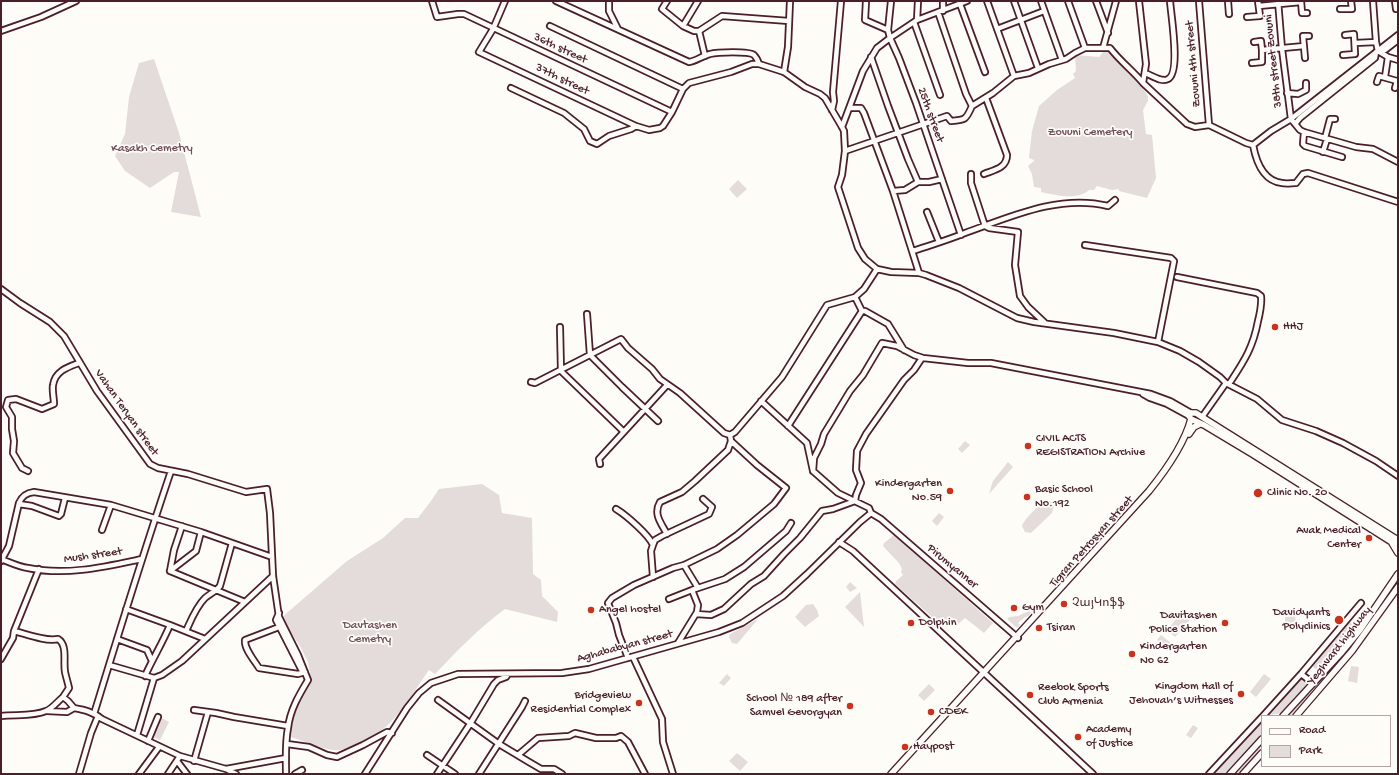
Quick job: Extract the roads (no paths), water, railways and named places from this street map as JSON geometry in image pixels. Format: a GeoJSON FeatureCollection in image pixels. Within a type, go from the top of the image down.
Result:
{"type":"FeatureCollection","features":[{"type":"Feature","properties":{"kind":"main road"},"geometry":{"type":"LineString","coordinates":[[1190,416],[1203,421],[1389,537],[1398,546]]}},
{"type":"Feature","properties":{"kind":"main road","name":"Tigran Petrosyan street"},"geometry":{"type":"LineString","coordinates":[[1017,638],[1155,484],[1184,438],[1190,416]]}},
{"type":"Feature","properties":{"kind":"main road","name":"Tigran Petrosyan street"},"geometry":{"type":"LineString","coordinates":[[892,774],[1154,490],[1168,470],[1190,431],[1203,421]]}},
{"type":"Feature","properties":{"kind":"main road"},"geometry":{"type":"LineString","coordinates":[[1389,537],[1398,539]]}},
{"type":"Feature","properties":{"kind":"main road"},"geometry":{"type":"LineString","coordinates":[[1389,537],[1398,553]]}},
{"type":"Feature","properties":{"kind":"main road","name":"Yeghvard highway"},"geometry":{"type":"LineString","coordinates":[[1284,715],[1360,630],[1398,574]]}},
{"type":"Feature","properties":{"kind":"main road"},"geometry":{"type":"LineString","coordinates":[[1390,587],[1397,589]]}},
{"type":"Feature","properties":{"kind":"main road","name":"Yeghvard highway"},"geometry":{"type":"LineString","coordinates":[[1297,715],[1366,633],[1397,589]]}},
{"type":"Feature","properties":{"kind":"main road"},"geometry":{"type":"LineString","coordinates":[[1321,675],[1327,681]]}},
{"type":"Feature","properties":{"kind":"main road"},"geometry":{"type":"LineString","coordinates":[[1230,774],[1261,740]]}},
{"type":"Feature","properties":{"kind":"main road"},"geometry":{"type":"LineString","coordinates":[[1243,774],[1261,754]]}},
{"type":"Feature","properties":{"kind":"street"},"geometry":{"type":"LineString","coordinates":[[1,31],[41,17],[76,1]]}},
{"type":"Feature","properties":{"kind":"street","name":"36th street"},"geometry":{"type":"LineString","coordinates":[[432,1],[437,18],[464,14],[493,29],[672,112]]}},
{"type":"Feature","properties":{"kind":"street"},"geometry":{"type":"LineString","coordinates":[[493,29],[505,1]]}},
{"type":"Feature","properties":{"kind":"street"},"geometry":{"type":"LineString","coordinates":[[556,1],[688,62],[719,52],[749,53],[754,55],[759,64]]}},
{"type":"Feature","properties":{"kind":"street"},"geometry":{"type":"LineString","coordinates":[[609,1],[609,11],[618,29]]}},
{"type":"Feature","properties":{"kind":"street"},"geometry":{"type":"LineString","coordinates":[[667,1],[662,8],[683,26],[694,31],[699,31],[722,16],[789,21]]}},
{"type":"Feature","properties":{"kind":"street"},"geometry":{"type":"LineString","coordinates":[[683,26],[698,1]]}},
{"type":"Feature","properties":{"kind":"street"},"geometry":{"type":"LineString","coordinates":[[784,72],[788,47],[790,1]]}},
{"type":"Feature","properties":{"kind":"street"},"geometry":{"type":"LineString","coordinates":[[832,110],[834,101],[833,92],[841,1]]}},
{"type":"Feature","properties":{"kind":"street"},"geometry":{"type":"LineString","coordinates":[[866,1],[865,20],[888,30]]}},
{"type":"Feature","properties":{"kind":"street","name":"25th street"},"geometry":{"type":"LineString","coordinates":[[891,1],[888,30],[890,38],[902,65],[961,235]]}},
{"type":"Feature","properties":{"kind":"street"},"geometry":{"type":"LineString","coordinates":[[918,1],[915,21],[940,95]]}},
{"type":"Feature","properties":{"kind":"street"},"geometry":{"type":"LineString","coordinates":[[943,1],[941,11],[966,94],[972,106]]}},
{"type":"Feature","properties":{"kind":"street"},"geometry":{"type":"LineString","coordinates":[[842,126],[863,70],[877,48],[915,21],[967,1]]}},
{"type":"Feature","properties":{"kind":"street"},"geometry":{"type":"LineString","coordinates":[[987,1],[1014,76]]}},
{"type":"Feature","properties":{"kind":"street"},"geometry":{"type":"LineString","coordinates":[[1014,1],[1038,68]]}},
{"type":"Feature","properties":{"kind":"street"},"geometry":{"type":"LineString","coordinates":[[1041,1],[1062,60]]}},
{"type":"Feature","properties":{"kind":"street"},"geometry":{"type":"LineString","coordinates":[[1068,1],[1085,48]]}},
{"type":"Feature","properties":{"kind":"street"},"geometry":{"type":"LineString","coordinates":[[1096,1],[1108,33]]}},
{"type":"Feature","properties":{"kind":"street"},"geometry":{"type":"LineString","coordinates":[[1103,48],[1116,1]]}},
{"type":"Feature","properties":{"kind":"street"},"geometry":{"type":"LineString","coordinates":[[1139,1],[1146,64],[1143,83]]}},
{"type":"Feature","properties":{"kind":"street"},"geometry":{"type":"LineString","coordinates":[[1145,73],[1165,80],[1169,79],[1174,73],[1175,61],[1170,1]]}},
{"type":"Feature","properties":{"kind":"street","name":"Zovuni 4th street"},"geometry":{"type":"LineString","coordinates":[[1199,1],[1209,125]]}},
{"type":"Feature","properties":{"kind":"street"},"geometry":{"type":"LineString","coordinates":[[1228,1],[1229,14]]}},
{"type":"Feature","properties":{"kind":"street"},"geometry":{"type":"LineString","coordinates":[[1247,17],[1260,16],[1259,4],[1278,2],[1301,1],[1302,13],[1307,13]]}},
{"type":"Feature","properties":{"kind":"street"},"geometry":{"type":"LineString","coordinates":[[1340,9],[1352,8],[1351,1]]}},
{"type":"Feature","properties":{"kind":"street"},"geometry":{"type":"LineString","coordinates":[[1295,124],[1300,118],[1375,58],[1378,51],[1373,1]]}},
{"type":"Feature","properties":{"kind":"street"},"geometry":{"type":"LineString","coordinates":[[1395,1],[1396,9],[1398,8]]}},
{"type":"Feature","properties":{"kind":"street","name":"38th street Zovuni"},"geometry":{"type":"LineString","coordinates":[[1278,2],[1282,49],[1291,119]]}},
{"type":"Feature","properties":{"kind":"street"},"geometry":{"type":"LineString","coordinates":[[960,4],[986,72]]}},
{"type":"Feature","properties":{"kind":"street"},"geometry":{"type":"LineString","coordinates":[[997,28],[1044,11]]}},
{"type":"Feature","properties":{"kind":"street"},"geometry":{"type":"LineString","coordinates":[[550,26],[683,88]]}},
{"type":"Feature","properties":{"kind":"street","name":"37th street"},"geometry":{"type":"LineString","coordinates":[[493,29],[479,52],[636,126]]}},
{"type":"Feature","properties":{"kind":"street"},"geometry":{"type":"LineString","coordinates":[[699,31],[704,46],[705,56]]}},
{"type":"Feature","properties":{"kind":"street"},"geometry":{"type":"LineString","coordinates":[[1344,55],[1355,54],[1354,34],[1345,35]]}},
{"type":"Feature","properties":{"kind":"street"},"geometry":{"type":"LineString","coordinates":[[1253,145],[1271,131],[1291,119],[1398,35]]}},
{"type":"Feature","properties":{"kind":"street"},"geometry":{"type":"LineString","coordinates":[[1305,58],[1303,36],[1309,36]]}},
{"type":"Feature","properties":{"kind":"street"},"geometry":{"type":"LineString","coordinates":[[1378,51],[1385,50],[1398,40]]}},
{"type":"Feature","properties":{"kind":"street"},"geometry":{"type":"LineString","coordinates":[[1252,63],[1262,62],[1261,41],[1254,42]]}},
{"type":"Feature","properties":{"kind":"street"},"geometry":{"type":"LineString","coordinates":[[1355,43],[1376,42]]}},
{"type":"Feature","properties":{"kind":"street"},"geometry":{"type":"LineString","coordinates":[[1262,50],[1304,46]]}},
{"type":"Feature","properties":{"kind":"street"},"geometry":{"type":"LineString","coordinates":[[845,151],[947,116],[951,121],[964,120],[972,106],[999,89],[1014,76],[1029,73],[1038,68],[1062,60],[1085,48],[1110,48],[1143,83],[1187,124],[1195,127],[1209,125],[1253,145]]}},
{"type":"Feature","properties":{"kind":"street"},"geometry":{"type":"LineString","coordinates":[[1378,51],[1388,57],[1398,60]]}},
{"type":"Feature","properties":{"kind":"street"},"geometry":{"type":"LineString","coordinates":[[871,57],[888,106],[918,182]]}},
{"type":"Feature","properties":{"kind":"street"},"geometry":{"type":"LineString","coordinates":[[1385,78],[1388,57]]}},
{"type":"Feature","properties":{"kind":"street"},"geometry":{"type":"LineString","coordinates":[[511,88],[564,113],[584,129],[588,137],[597,144],[609,136],[636,126],[649,130],[660,128],[672,112],[683,88],[689,83],[731,72],[752,64],[759,64],[784,72],[805,87],[825,98],[842,126],[844,131],[845,151],[842,175],[838,187],[858,248],[865,259],[877,269],[891,272],[919,273],[959,288],[1017,318],[1046,324],[1114,333],[1158,342],[1187,354],[1228,384],[1257,399],[1282,420],[1316,431],[1343,443],[1376,461],[1398,476]]}},
{"type":"Feature","properties":{"kind":"street"},"geometry":{"type":"LineString","coordinates":[[1377,82],[1379,76],[1397,81],[1395,88]]}},
{"type":"Feature","properties":{"kind":"street"},"geometry":{"type":"LineString","coordinates":[[1287,93],[1298,94],[1306,90],[1306,83]]}},
{"type":"Feature","properties":{"kind":"street"},"geometry":{"type":"LineString","coordinates":[[984,174],[1003,166],[1007,159],[1007,155],[986,98]]}},
{"type":"Feature","properties":{"kind":"street"},"geometry":{"type":"LineString","coordinates":[[850,108],[861,108],[864,113],[893,191],[919,273]]}},
{"type":"Feature","properties":{"kind":"street"},"geometry":{"type":"LineString","coordinates":[[1291,119],[1300,130],[1304,132],[1356,147],[1373,149],[1398,162]]}},
{"type":"Feature","properties":{"kind":"street"},"geometry":{"type":"LineString","coordinates":[[1323,152],[1330,119],[1335,119]]}},
{"type":"Feature","properties":{"kind":"street"},"geometry":{"type":"LineString","coordinates":[[1304,132],[1303,144],[1305,146],[1342,157]]}},
{"type":"Feature","properties":{"kind":"street"},"geometry":{"type":"LineString","coordinates":[[1253,145],[1257,161],[1263,172],[1272,180],[1282,183],[1296,183],[1303,174],[1308,173],[1398,202]]}},
{"type":"Feature","properties":{"kind":"street"},"geometry":{"type":"LineString","coordinates":[[972,174],[971,182],[985,226]]}},
{"type":"Feature","properties":{"kind":"street"},"geometry":{"type":"LineString","coordinates":[[893,191],[905,190],[918,182],[929,182],[942,179]]}},
{"type":"Feature","properties":{"kind":"street"},"geometry":{"type":"LineString","coordinates":[[913,251],[1019,214],[1052,205],[1060,203],[1095,203],[1108,206],[1115,200]]}},
{"type":"Feature","properties":{"kind":"street"},"geometry":{"type":"LineString","coordinates":[[927,212],[939,242]]}},
{"type":"Feature","properties":{"kind":"street"},"geometry":{"type":"LineString","coordinates":[[985,226],[989,228],[1018,232],[1015,265],[1020,296],[1028,307],[1046,324]]}},
{"type":"Feature","properties":{"kind":"street"},"geometry":{"type":"LineString","coordinates":[[1085,245],[1171,258],[1174,261],[1158,342]]}},
{"type":"Feature","properties":{"kind":"street"},"geometry":{"type":"LineString","coordinates":[[530,382],[535,383],[561,371],[621,339],[628,348],[648,365],[667,385],[680,393],[724,433],[730,435],[735,432],[782,377],[827,305],[856,297],[864,289],[877,269]]}},
{"type":"Feature","properties":{"kind":"street","name":"Tigran Petrosyan street"},"geometry":{"type":"LineString","coordinates":[[1177,277],[1257,293],[1261,296],[1261,309],[1253,344],[1247,356],[1203,421]]}},
{"type":"Feature","properties":{"kind":"street","name":"Vahan Teryan street"},"geometry":{"type":"LineString","coordinates":[[1,289],[50,322],[64,336],[97,391],[146,461],[158,468],[246,492],[267,489],[270,513],[272,557]]}},
{"type":"Feature","properties":{"kind":"street"},"geometry":{"type":"LineString","coordinates":[[856,297],[862,311]]}},
{"type":"Feature","properties":{"kind":"street"},"geometry":{"type":"LineString","coordinates":[[862,311],[865,311],[888,324],[905,350]]}},
{"type":"Feature","properties":{"kind":"street"},"geometry":{"type":"LineString","coordinates":[[788,426],[862,311]]}},
{"type":"Feature","properties":{"kind":"street"},"geometry":{"type":"LineString","coordinates":[[587,314],[590,355],[658,420]]}},
{"type":"Feature","properties":{"kind":"street"},"geometry":{"type":"LineString","coordinates":[[560,327],[561,371],[624,432]]}},
{"type":"Feature","properties":{"kind":"street"},"geometry":{"type":"LineString","coordinates":[[813,471],[814,458],[824,434],[882,343],[897,346],[922,358],[968,363],[991,363],[1151,394],[1170,401],[1190,416]]}},
{"type":"Feature","properties":{"kind":"street"},"geometry":{"type":"LineString","coordinates":[[696,614],[711,615],[724,609],[751,584],[764,576],[800,538],[822,511],[833,509],[855,501],[861,483],[856,470],[857,451],[866,434],[904,380],[914,370],[922,358]]}},
{"type":"Feature","properties":{"kind":"street"},"geometry":{"type":"LineString","coordinates":[[28,472],[22,468],[13,453],[14,441],[12,417],[6,407],[8,400],[16,399],[42,409],[54,404],[53,385],[56,377],[63,369],[79,363]]}},
{"type":"Feature","properties":{"kind":"street"},"geometry":{"type":"LineString","coordinates":[[600,464],[600,459],[667,385]]}},
{"type":"Feature","properties":{"kind":"street"},"geometry":{"type":"LineString","coordinates":[[761,401],[807,443],[813,471]]}},
{"type":"Feature","properties":{"kind":"street"},"geometry":{"type":"LineString","coordinates":[[667,534],[658,518],[656,511],[660,502],[682,492],[728,450],[731,441],[730,435]]}},
{"type":"Feature","properties":{"kind":"street"},"geometry":{"type":"LineString","coordinates":[[673,774],[663,742],[662,719],[619,636],[616,622],[608,603],[612,598],[628,587],[673,568],[684,565],[717,549],[737,535],[774,504],[786,488],[757,465],[731,441]]}},
{"type":"Feature","properties":{"kind":"street"},"geometry":{"type":"LineString","coordinates":[[79,774],[126,609],[171,471]]}},
{"type":"Feature","properties":{"kind":"street","name":"Pirumyanner"},"geometry":{"type":"LineString","coordinates":[[813,471],[838,493],[869,508],[871,513],[881,519],[1017,638]]}},
{"type":"Feature","properties":{"kind":"street"},"geometry":{"type":"LineString","coordinates":[[1,560],[9,546],[22,497],[26,494],[34,492],[111,505],[201,532],[272,557],[279,617],[308,680],[292,710],[288,726],[286,774]]}},
{"type":"Feature","properties":{"kind":"street"},"geometry":{"type":"LineString","coordinates":[[19,504],[32,506],[58,516],[61,514],[65,498]]}},
{"type":"Feature","properties":{"kind":"street"},"geometry":{"type":"LineString","coordinates":[[653,577],[651,551],[655,540],[709,514],[712,507],[703,499]]}},
{"type":"Feature","properties":{"kind":"street"},"geometry":{"type":"LineString","coordinates":[[102,530],[111,505]]}},
{"type":"Feature","properties":{"kind":"street"},"geometry":{"type":"LineString","coordinates":[[616,509],[650,539],[653,545]]}},
{"type":"Feature","properties":{"kind":"street","name":"Aghababyan street"},"geometry":{"type":"LineString","coordinates":[[365,774],[407,708],[419,693],[431,683],[458,674],[562,673],[589,669],[719,632],[740,624],[770,605],[807,574],[871,513]]}},
{"type":"Feature","properties":{"kind":"street"},"geometry":{"type":"LineString","coordinates":[[669,599],[725,579],[744,567],[786,530],[791,523]]}},
{"type":"Feature","properties":{"kind":"street"},"geometry":{"type":"LineString","coordinates":[[170,571],[174,550],[182,526]]}},
{"type":"Feature","properties":{"kind":"street"},"geometry":{"type":"LineString","coordinates":[[170,571],[196,551],[201,532]]}},
{"type":"Feature","properties":{"kind":"street"},"geometry":{"type":"LineString","coordinates":[[839,542],[853,551],[1093,774]]}},
{"type":"Feature","properties":{"kind":"street"},"geometry":{"type":"LineString","coordinates":[[186,631],[194,613],[205,598],[217,590],[220,586],[232,543]]}},
{"type":"Feature","properties":{"kind":"street","name":"Mush street"},"geometry":{"type":"LineString","coordinates":[[1,560],[27,568],[81,571],[142,559]]}},
{"type":"Feature","properties":{"kind":"street"},"geometry":{"type":"LineString","coordinates":[[684,565],[698,588]]}},
{"type":"Feature","properties":{"kind":"street"},"geometry":{"type":"LineString","coordinates":[[1,659],[13,638],[14,631],[39,569]]}},
{"type":"Feature","properties":{"kind":"street"},"geometry":{"type":"LineString","coordinates":[[170,571],[245,602]]}},
{"type":"Feature","properties":{"kind":"street"},"geometry":{"type":"LineString","coordinates":[[109,665],[154,678],[162,675],[182,661],[274,576]]}},
{"type":"Feature","properties":{"kind":"street"},"geometry":{"type":"LineString","coordinates":[[678,643],[696,614],[698,605],[692,590]]}},
{"type":"Feature","properties":{"kind":"street"},"geometry":{"type":"LineString","coordinates":[[1264,715],[1301,674],[1361,603]]}},
{"type":"Feature","properties":{"kind":"street"},"geometry":{"type":"LineString","coordinates":[[126,609],[205,639]]}},
{"type":"Feature","properties":{"kind":"street"},"geometry":{"type":"LineString","coordinates":[[279,613],[275,619],[304,672]]}},
{"type":"Feature","properties":{"kind":"street"},"geometry":{"type":"LineString","coordinates":[[145,676],[170,625]]}},
{"type":"Feature","properties":{"kind":"street"},"geometry":{"type":"LineString","coordinates":[[279,627],[245,640],[247,650],[259,668],[292,673],[304,672]]}},
{"type":"Feature","properties":{"kind":"street"},"geometry":{"type":"LineString","coordinates":[[14,631],[53,640],[58,639],[61,641],[64,649],[64,671],[69,688],[64,697],[47,711]]}},
{"type":"Feature","properties":{"kind":"street"},"geometry":{"type":"LineString","coordinates":[[117,639],[146,650],[152,661]]}},
{"type":"Feature","properties":{"kind":"street"},"geometry":{"type":"LineString","coordinates":[[437,774],[494,684],[498,680],[506,678],[508,674]]}},
{"type":"Feature","properties":{"kind":"street"},"geometry":{"type":"LineString","coordinates":[[1301,674],[1313,684]]}},
{"type":"Feature","properties":{"kind":"street"},"geometry":{"type":"LineString","coordinates":[[137,735],[154,678]]}},
{"type":"Feature","properties":{"kind":"street"},"geometry":{"type":"LineString","coordinates":[[64,697],[74,708]]}},
{"type":"Feature","properties":{"kind":"street"},"geometry":{"type":"LineString","coordinates":[[438,700],[499,744],[541,769],[554,769],[562,774]]}},
{"type":"Feature","properties":{"kind":"street"},"geometry":{"type":"LineString","coordinates":[[479,774],[525,701]]}},
{"type":"Feature","properties":{"kind":"street"},"geometry":{"type":"LineString","coordinates":[[1,716],[7,714],[30,714],[47,711],[67,712],[74,708],[87,710],[180,756],[226,769],[236,774]]}},
{"type":"Feature","properties":{"kind":"street"},"geometry":{"type":"LineString","coordinates":[[194,710],[288,726]]}},
{"type":"Feature","properties":{"kind":"street"},"geometry":{"type":"LineString","coordinates":[[194,760],[208,712]]}},
{"type":"Feature","properties":{"kind":"street"},"geometry":{"type":"LineString","coordinates":[[148,741],[158,717]]}},
{"type":"Feature","properties":{"kind":"street"},"geometry":{"type":"LineString","coordinates":[[1209,774],[1261,718]]}},
{"type":"Feature","properties":{"kind":"street"},"geometry":{"type":"LineString","coordinates":[[287,744],[309,747],[328,755],[337,756],[363,745],[387,732],[392,733]]}},
{"type":"Feature","properties":{"kind":"street"},"geometry":{"type":"LineString","coordinates":[[518,755],[538,738],[569,736],[575,733],[596,738],[616,738],[621,736],[628,742],[644,774]]}},
{"type":"Feature","properties":{"kind":"street"},"geometry":{"type":"LineString","coordinates":[[139,774],[159,746]]}},
{"type":"Feature","properties":{"kind":"street"},"geometry":{"type":"LineString","coordinates":[[427,755],[455,774]]}},
{"type":"Feature","properties":{"kind":"street"},"geometry":{"type":"LineString","coordinates":[[168,774],[180,756]]}},
{"type":"Feature","properties":{"kind":"street"},"geometry":{"type":"LineString","coordinates":[[226,769],[286,758]]}},
{"type":"Feature","properties":{"kind":"street"},"geometry":{"type":"LineString","coordinates":[[177,762],[187,774]]}},
{"type":"Feature","properties":{"kind":"street"},"geometry":{"type":"LineString","coordinates":[[295,774],[302,770]]}},
{"type":"Feature","properties":{"kind":"place","name":"HHJ"},"geometry":{"type":"Point","coordinates":[1275,327]}},
{"type":"Feature","properties":{"kind":"place","name":"CIVIL ACTS REGISTRATION Archive"},"geometry":{"type":"Point","coordinates":[1028,446]}},
{"type":"Feature","properties":{"kind":"place","name":"Kindergarten No.59"},"geometry":{"type":"Point","coordinates":[950,491]}},
{"type":"Feature","properties":{"kind":"place","name":"Clinic No. 20"},"geometry":{"type":"Point","coordinates":[1258,493]}},
{"type":"Feature","properties":{"kind":"place","name":"Basic School No.192"},"geometry":{"type":"Point","coordinates":[1027,497]}},
{"type":"Feature","properties":{"kind":"place","name":"Avak Medical Center"},"geometry":{"type":"Point","coordinates":[1369,538]}},
{"type":"Feature","properties":{"kind":"place","name":"ՉայԿոֆֆ"},"geometry":{"type":"Point","coordinates":[1064,604]}},
{"type":"Feature","properties":{"kind":"place","name":"Gym"},"geometry":{"type":"Point","coordinates":[1014,608]}},
{"type":"Feature","properties":{"kind":"place","name":"Angel hostel"},"geometry":{"type":"Point","coordinates":[591,610]}},
{"type":"Feature","properties":{"kind":"place","name":"Davidyants Polyclinics"},"geometry":{"type":"Point","coordinates":[1339,620]}},
{"type":"Feature","properties":{"kind":"place","name":"Dolphin"},"geometry":{"type":"Point","coordinates":[911,623]}},
{"type":"Feature","properties":{"kind":"place","name":"Davitashen Police Station"},"geometry":{"type":"Point","coordinates":[1225,623]}},
{"type":"Feature","properties":{"kind":"place","name":"Tsiran"},"geometry":{"type":"Point","coordinates":[1039,628]}},
{"type":"Feature","properties":{"kind":"place","name":"Kindergarten No 62"},"geometry":{"type":"Point","coordinates":[1132,654]}},
{"type":"Feature","properties":{"kind":"place","name":"Kingdom Hall of Jehovah’s Witnesses"},"geometry":{"type":"Point","coordinates":[1241,694]}},
{"type":"Feature","properties":{"kind":"place","name":"Reebok Sports Club Armenia"},"geometry":{"type":"Point","coordinates":[1030,695]}},
{"type":"Feature","properties":{"kind":"place","name":"Bridgeview Residential Complex"},"geometry":{"type":"Point","coordinates":[639,703]}},
{"type":"Feature","properties":{"kind":"place","name":"School № 189 after Samvel Gevorgyan"},"geometry":{"type":"Point","coordinates":[850,706]}},
{"type":"Feature","properties":{"kind":"place","name":"CDEK"},"geometry":{"type":"Point","coordinates":[931,712]}},
{"type":"Feature","properties":{"kind":"place","name":"Academy of Justice"},"geometry":{"type":"Point","coordinates":[1078,737]}},
{"type":"Feature","properties":{"kind":"place","name":"Haypost"},"geometry":{"type":"Point","coordinates":[905,747]}},
{"type":"Feature","properties":{"kind":"park label","name":"Zovuni Cemetery"},"geometry":{"type":"Point","coordinates":[1090,133]}},
{"type":"Feature","properties":{"kind":"park label","name":"Kasakh Cemetry"},"geometry":{"type":"Point","coordinates":[152,149]}},
{"type":"Feature","properties":{"kind":"park label","name":"Davtashen Cemetry"},"geometry":{"type":"Point","coordinates":[370,633]}}]}
